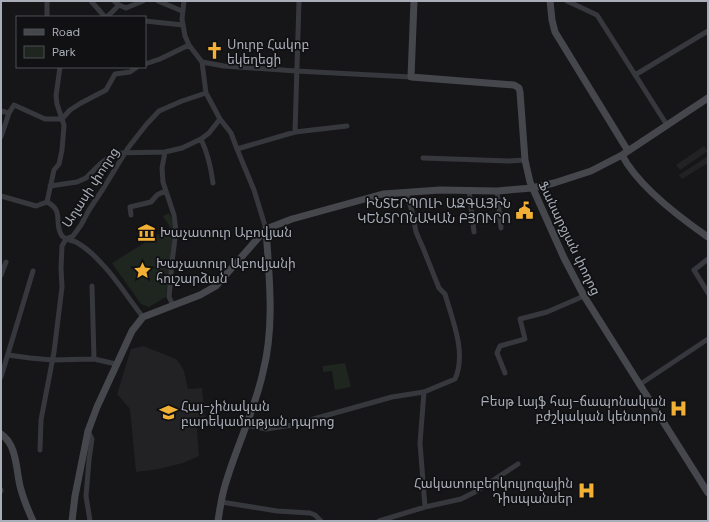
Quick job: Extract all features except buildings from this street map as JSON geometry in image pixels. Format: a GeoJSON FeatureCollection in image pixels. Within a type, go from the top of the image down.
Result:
{"type":"FeatureCollection","features":[{"type":"Feature","properties":{"kind":"street"},"geometry":{"type":"LineString","coordinates":[[47,1],[47,16]]}},
{"type":"Feature","properties":{"kind":"street"},"geometry":{"type":"LineString","coordinates":[[91,1],[105,16]]}},
{"type":"Feature","properties":{"kind":"street"},"geometry":{"type":"LineString","coordinates":[[114,1],[127,8],[143,1]]}},
{"type":"Feature","properties":{"kind":"street"},"geometry":{"type":"LineString","coordinates":[[158,1],[182,11]]}},
{"type":"Feature","properties":{"kind":"street"},"geometry":{"type":"LineString","coordinates":[[184,1],[182,25],[189,45],[202,62],[206,93],[220,119],[231,133],[254,190],[265,230],[270,282],[268,341],[264,372],[226,480],[217,521]]}},
{"type":"Feature","properties":{"kind":"street"},"geometry":{"type":"LineString","coordinates":[[295,132],[299,1]]}},
{"type":"Feature","properties":{"kind":"street"},"geometry":{"type":"LineString","coordinates":[[410,77],[414,1]]}},
{"type":"Feature","properties":{"kind":"street"},"geometry":{"type":"LineString","coordinates":[[550,1],[555,32],[625,153],[631,170],[657,198],[708,237]]}},
{"type":"Feature","properties":{"kind":"street"},"geometry":{"type":"LineString","coordinates":[[567,1],[597,15],[667,125]]}},
{"type":"Feature","properties":{"kind":"street"},"geometry":{"type":"LineString","coordinates":[[107,16],[119,5]]}},
{"type":"Feature","properties":{"kind":"street"},"geometry":{"type":"LineString","coordinates":[[146,21],[182,25]]}},
{"type":"Feature","properties":{"kind":"street"},"geometry":{"type":"LineString","coordinates":[[635,75],[708,31]]}},
{"type":"Feature","properties":{"kind":"street"},"geometry":{"type":"LineString","coordinates":[[146,64],[172,54],[189,45]]}},
{"type":"Feature","properties":{"kind":"street","name":"Ֆանարջյան փողոց"},"geometry":{"type":"LineString","coordinates":[[202,62],[224,66],[410,77],[517,86],[520,92],[525,160],[532,188],[564,258],[584,296],[708,493]]}},
{"type":"Feature","properties":{"kind":"street"},"geometry":{"type":"LineString","coordinates":[[47,202],[54,170],[59,164],[62,150],[64,125],[56,96],[60,68]]}},
{"type":"Feature","properties":{"kind":"street"},"geometry":{"type":"LineString","coordinates":[[1,137],[9,113],[14,105],[45,119],[62,119],[70,110],[81,102],[106,90],[115,74],[130,72],[136,68]]}},
{"type":"Feature","properties":{"kind":"street","name":"Աղասի փողոց"},"geometry":{"type":"LineString","coordinates":[[40,450],[41,420],[52,360],[62,287],[62,246],[66,239],[73,236],[81,225],[88,210],[125,154],[146,125],[159,111],[182,100],[206,93]]}},
{"type":"Feature","properties":{"kind":"street"},"geometry":{"type":"LineString","coordinates":[[72,521],[75,496],[88,430],[116,364],[132,331],[143,317],[200,295],[216,286],[265,230],[292,219],[383,194],[440,190],[497,191],[532,188],[554,183],[591,171],[625,153],[708,98]]}},
{"type":"Feature","properties":{"kind":"street"},"geometry":{"type":"LineString","coordinates":[[1,110],[9,113]]}},
{"type":"Feature","properties":{"kind":"street"},"geometry":{"type":"LineString","coordinates":[[50,186],[77,182],[86,178],[112,154],[165,152],[182,148],[201,139],[209,133],[220,119]]}},
{"type":"Feature","properties":{"kind":"street"},"geometry":{"type":"LineString","coordinates":[[237,149],[295,132],[347,126]]}},
{"type":"Feature","properties":{"kind":"street"},"geometry":{"type":"LineString","coordinates":[[201,139],[211,163],[213,183]]}},
{"type":"Feature","properties":{"kind":"street"},"geometry":{"type":"LineString","coordinates":[[165,152],[162,168],[163,182],[165,191],[169,196],[176,231],[169,297],[173,305]]}},
{"type":"Feature","properties":{"kind":"street"},"geometry":{"type":"LineString","coordinates":[[423,158],[509,161],[525,160]]}},
{"type":"Feature","properties":{"kind":"street"},"geometry":{"type":"LineString","coordinates":[[469,190],[474,232]]}},
{"type":"Feature","properties":{"kind":"street"},"geometry":{"type":"LineString","coordinates":[[131,215],[130,207],[152,202],[158,195],[165,191]]}},
{"type":"Feature","properties":{"kind":"street"},"geometry":{"type":"LineString","coordinates":[[497,191],[501,228]]}},
{"type":"Feature","properties":{"kind":"street"},"geometry":{"type":"LineString","coordinates":[[246,425],[266,429],[292,425],[392,397],[424,392],[455,379],[459,356],[458,344],[445,294],[440,288],[422,248],[416,232],[412,211],[406,192]]}},
{"type":"Feature","properties":{"kind":"street"},"geometry":{"type":"LineString","coordinates":[[1,196],[36,206],[47,202]]}},
{"type":"Feature","properties":{"kind":"street"},"geometry":{"type":"LineString","coordinates":[[47,202],[56,209],[59,229],[62,236],[76,242],[102,264],[143,317]]}},
{"type":"Feature","properties":{"kind":"street"},"geometry":{"type":"LineString","coordinates":[[217,521],[224,480],[251,407],[261,372],[266,342],[268,281],[265,230]]}},
{"type":"Feature","properties":{"kind":"street"},"geometry":{"type":"LineString","coordinates":[[708,259],[694,270],[708,293]]}},
{"type":"Feature","properties":{"kind":"street"},"geometry":{"type":"LineString","coordinates":[[1,275],[6,262]]}},
{"type":"Feature","properties":{"kind":"street"},"geometry":{"type":"LineString","coordinates":[[1,377],[33,271]]}},
{"type":"Feature","properties":{"kind":"street"},"geometry":{"type":"LineString","coordinates":[[92,286],[94,359]]}},
{"type":"Feature","properties":{"kind":"street"},"geometry":{"type":"LineString","coordinates":[[505,373],[497,353],[500,346],[525,339],[520,319],[547,312],[584,296]]}},
{"type":"Feature","properties":{"kind":"street"},"geometry":{"type":"LineString","coordinates":[[639,385],[708,339]]}},
{"type":"Feature","properties":{"kind":"street"},"geometry":{"type":"LineString","coordinates":[[8,355],[52,360],[94,359],[116,364]]}},
{"type":"Feature","properties":{"kind":"street"},"geometry":{"type":"LineString","coordinates":[[424,392],[420,443],[425,507]]}},
{"type":"Feature","properties":{"kind":"street"},"geometry":{"type":"LineString","coordinates":[[88,430],[92,439],[86,496],[90,521]]}},
{"type":"Feature","properties":{"kind":"street"},"geometry":{"type":"LineString","coordinates":[[1,434],[9,442],[13,452],[20,486],[27,509],[33,521]]}},
{"type":"Feature","properties":{"kind":"street"},"geometry":{"type":"LineString","coordinates":[[379,521],[425,507],[466,497],[518,464]]}},
{"type":"Feature","properties":{"kind":"street"},"geometry":{"type":"LineString","coordinates":[[221,502],[277,511],[310,513],[315,515],[321,521]]}},
{"type":"Feature","properties":{"kind":"shaded area"},"geometry":{"type":"Polygon","coordinates":[[[704,146],[708,151],[680,170],[676,165],[704,146]]]}},
{"type":"Feature","properties":{"kind":"shaded area"},"geometry":{"type":"Polygon","coordinates":[[[708,156],[708,163],[682,179],[679,175],[708,156]]]}},
{"type":"Feature","properties":{"kind":"shaded area","name":"Հայ-չինական բարեկամության դպրոց"},"geometry":{"type":"Polygon","coordinates":[[[143,346],[176,359],[184,371],[188,389],[202,388],[205,417],[196,418],[199,456],[183,463],[159,469],[136,472],[130,409],[117,394],[131,349],[143,346]]]}},
{"type":"Feature","properties":{"kind":"green space"},"geometry":{"type":"Polygon","coordinates":[[[169,213],[174,229],[166,297],[149,307],[141,304],[112,263],[170,227],[163,216],[169,213]]]}},
{"type":"Feature","properties":{"kind":"green space"},"geometry":{"type":"Polygon","coordinates":[[[345,363],[351,387],[335,390],[332,371],[323,372],[323,366],[345,363]]]}},
{"type":"Feature","properties":{"kind":"place","name":"Սուրբ Հակոբ եկեղեցի"},"geometry":{"type":"Point","coordinates":[214,51]}},
{"type":"Feature","properties":{"kind":"place","name":"ԻՆՏԵՐՊՈԼԻ ԱԶԳԱՅԻՆ ԿԵՆՏՐՈՆԱԿԱՆ ԲՅՈՒՐՈ"},"geometry":{"type":"Point","coordinates":[524,210]}},
{"type":"Feature","properties":{"kind":"place","name":"Խաչատուր Աբովյան"},"geometry":{"type":"Point","coordinates":[147,232]}},
{"type":"Feature","properties":{"kind":"place","name":"Խաչատուր Աբովյանի հուշարձան"},"geometry":{"type":"Point","coordinates":[143,270]}},
{"type":"Feature","properties":{"kind":"place","name":"Բեսթ Լայֆ հայ-ճապոնական բժշկական կենտրոն"},"geometry":{"type":"Point","coordinates":[679,408]}},
{"type":"Feature","properties":{"kind":"place","name":"Հայ-չինական բարեկամության դպրոց"},"geometry":{"type":"Point","coordinates":[168,413]}},
{"type":"Feature","properties":{"kind":"place","name":"Հակատուբերկուլյոզային Դիսպանսեր"},"geometry":{"type":"Point","coordinates":[586,490]}}]}
